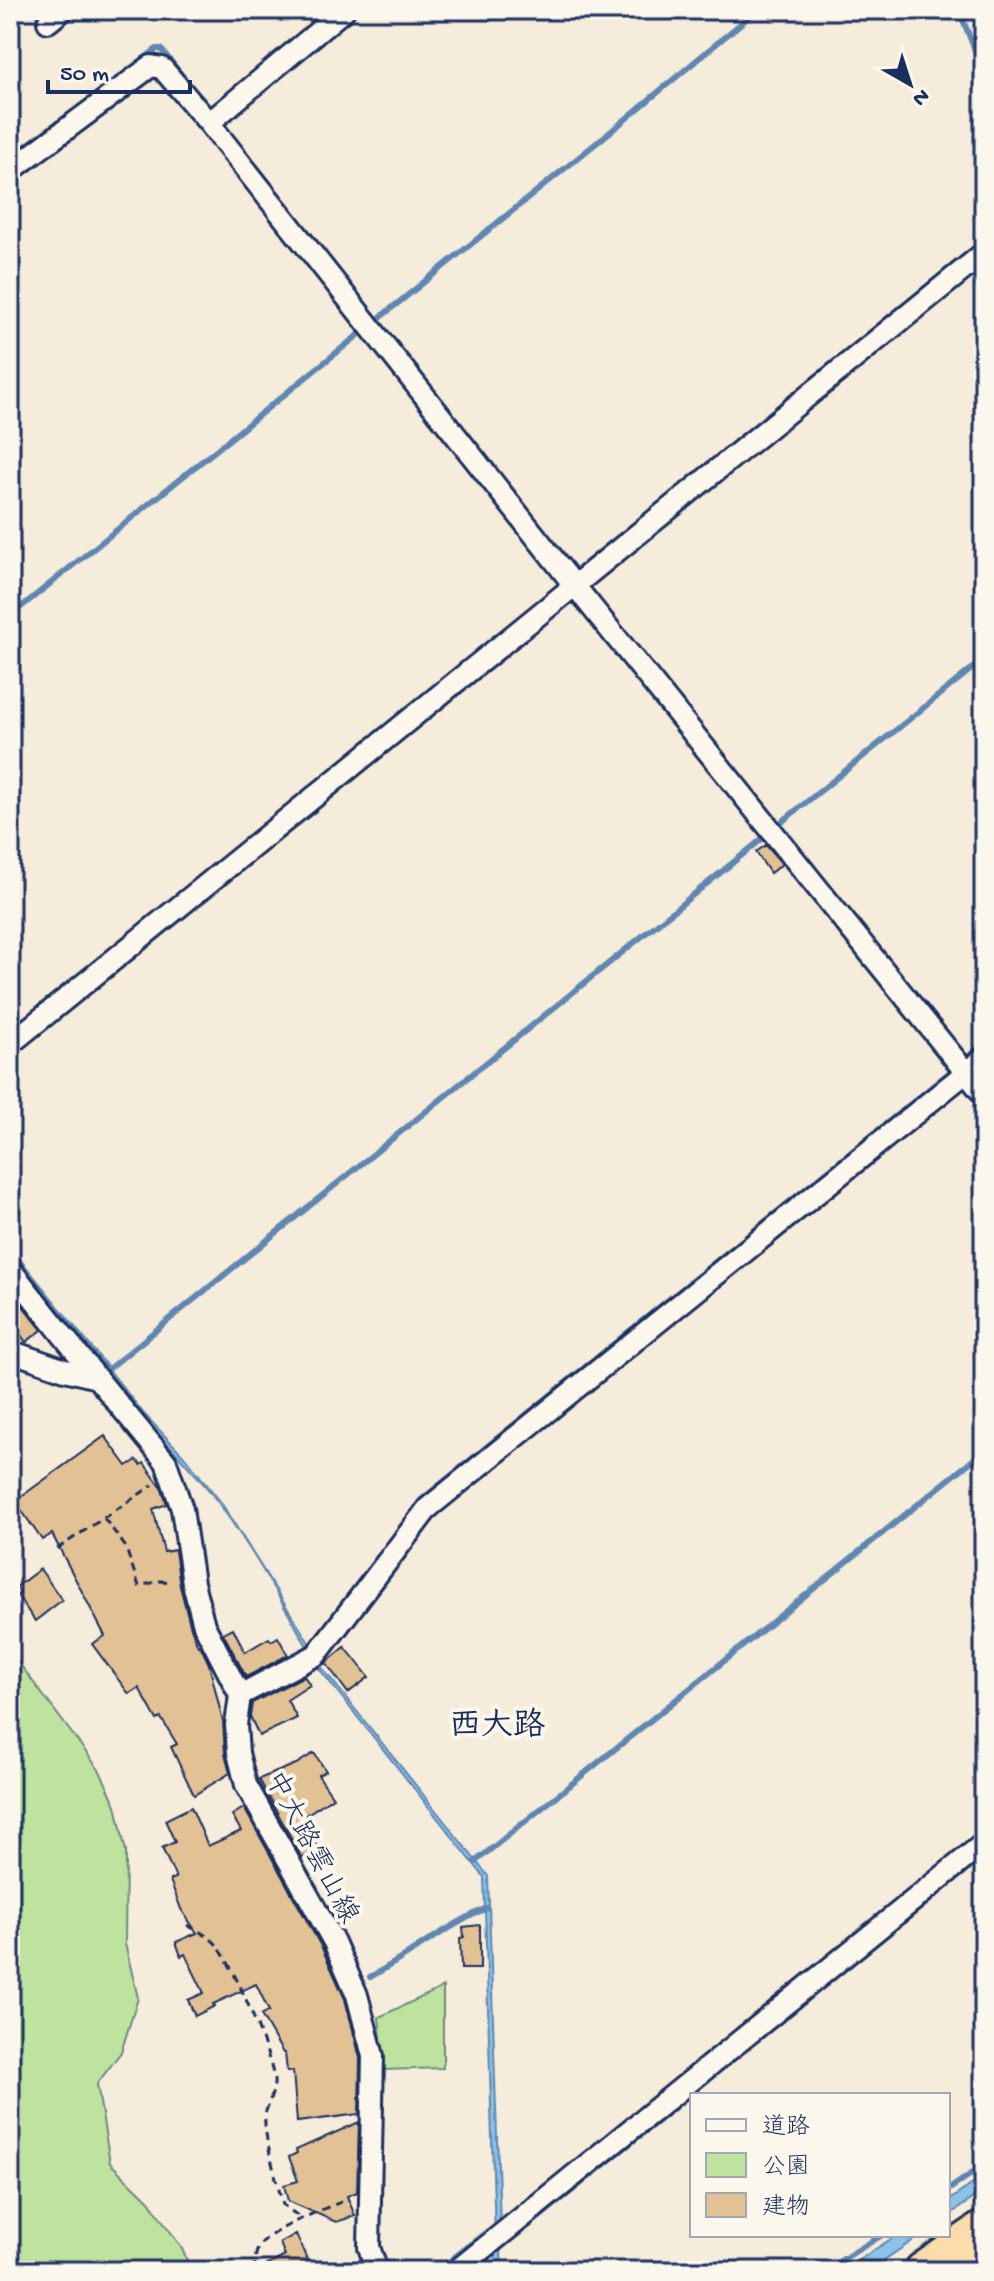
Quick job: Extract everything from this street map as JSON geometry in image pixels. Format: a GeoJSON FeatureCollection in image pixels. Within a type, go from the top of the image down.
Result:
{"type":"FeatureCollection","features":[{"type":"Feature","properties":{"kind":"highway"},"geometry":{"type":"LineString","coordinates":[[923,2271],[984,2229]]}},
{"type":"Feature","properties":{"kind":"street"},"geometry":{"type":"LineString","coordinates":[[209,123],[344,10]]}},
{"type":"Feature","properties":{"kind":"street"},"geometry":{"type":"LineString","coordinates":[[10,171],[151,66],[162,68],[984,1095]]}},
{"type":"Feature","properties":{"kind":"street"},"geometry":{"type":"LineString","coordinates":[[10,1044],[984,253]]}},
{"type":"Feature","properties":{"kind":"street"},"geometry":{"type":"LineString","coordinates":[[10,1269],[166,1462],[182,1509],[193,1583],[204,1625],[240,1695],[316,1655],[428,1508],[984,1058]]}},
{"type":"Feature","properties":{"kind":"street"},"geometry":{"type":"LineString","coordinates":[[10,1351],[97,1378]]}},
{"type":"Feature","properties":{"kind":"street","name":"中大路雲山線"},"geometry":{"type":"LineString","coordinates":[[240,1695],[236,1725],[238,1753],[246,1785],[334,1942],[357,1995],[373,2056],[369,2247],[377,2271]]}},
{"type":"Feature","properties":{"kind":"street"},"geometry":{"type":"LineString","coordinates":[[456,2271],[984,1843]]}},
{"type":"Feature","properties":{"kind":"path"},"geometry":{"type":"LineString","coordinates":[[57,1549],[169,1475]]}},
{"type":"Feature","properties":{"kind":"path"},"geometry":{"type":"LineString","coordinates":[[104,1518],[125,1546],[139,1586],[160,1581],[193,1583]]}},
{"type":"Feature","properties":{"kind":"path"},"geometry":{"type":"LineString","coordinates":[[187,1925],[214,1941],[226,1957],[265,2043],[274,2080],[265,2116],[269,2149],[283,2205],[301,2218]]}},
{"type":"Feature","properties":{"kind":"path"},"geometry":{"type":"LineString","coordinates":[[254,2271],[256,2254],[263,2242],[301,2218],[370,2192]]}},
{"type":"Feature","properties":{"kind":"green space"},"geometry":{"type":"Polygon","coordinates":[[[10,1651],[100,1771],[116,1805],[126,1852],[125,1944],[138,1998],[121,2052],[97,2084],[110,2163],[149,2201],[181,2247],[192,2271],[10,2271],[10,1651]]]}},
{"type":"Feature","properties":{"kind":"green space"},"geometry":{"type":"Polygon","coordinates":[[[443,1987],[443,2068],[384,2070],[379,2017],[443,1987]]]}},
{"type":"Feature","properties":{"kind":"water"},"geometry":{"type":"Polygon","coordinates":[[[107,1370],[220,1501],[313,1649],[309,1650],[261,1567],[221,1507],[195,1473],[129,1401],[107,1370]]]}},
{"type":"Feature","properties":{"kind":"water"},"geometry":{"type":"Polygon","coordinates":[[[320,1665],[488,1876],[501,2253],[502,2267],[506,2271],[496,2271],[484,1877],[318,1667],[320,1665]]]}},
{"type":"Feature","properties":{"kind":"water"},"geometry":{"type":"Polygon","coordinates":[[[984,2176],[984,2190],[950,2215],[950,2200],[984,2176]]]}},
{"type":"Feature","properties":{"kind":"water"},"geometry":{"type":"Polygon","coordinates":[[[894,2237],[918,2237],[868,2271],[842,2271],[894,2237]]]}},
{"type":"Feature","properties":{"kind":"building"},"geometry":{"type":"Polygon","coordinates":[[[766,845],[782,864],[770,873],[756,852],[766,845]]]}},
{"type":"Feature","properties":{"kind":"building"},"geometry":{"type":"Polygon","coordinates":[[[22,1305],[42,1330],[26,1342],[20,1334],[16,1338],[10,1328],[10,1314],[22,1305]]]}},
{"type":"Feature","properties":{"kind":"building"},"geometry":{"type":"Polygon","coordinates":[[[105,1436],[127,1466],[137,1460],[141,1465],[144,1463],[161,1487],[167,1504],[153,1509],[164,1552],[175,1550],[191,1628],[209,1664],[223,1722],[230,1773],[194,1795],[171,1747],[177,1744],[161,1718],[157,1720],[139,1688],[129,1694],[92,1644],[105,1636],[52,1534],[42,1540],[15,1501],[105,1436]]]}},
{"type":"Feature","properties":{"kind":"building"},"geometry":{"type":"Polygon","coordinates":[[[40,1569],[62,1600],[35,1621],[17,1595],[20,1593],[16,1587],[40,1569]]]}},
{"type":"Feature","properties":{"kind":"building"},"geometry":{"type":"Polygon","coordinates":[[[233,1628],[245,1652],[269,1638],[271,1641],[278,1637],[288,1655],[246,1677],[223,1633],[233,1628]]]}},
{"type":"Feature","properties":{"kind":"building"},"geometry":{"type":"Polygon","coordinates":[[[345,1647],[369,1677],[348,1693],[326,1663],[345,1647]]]}},
{"type":"Feature","properties":{"kind":"building"},"geometry":{"type":"Polygon","coordinates":[[[304,1676],[310,1685],[287,1700],[297,1718],[259,1736],[250,1716],[252,1703],[304,1676]]]}},
{"type":"Feature","properties":{"kind":"building"},"geometry":{"type":"Polygon","coordinates":[[[314,1753],[326,1771],[318,1775],[333,1797],[306,1815],[319,1849],[302,1858],[259,1779],[314,1753]]]}},
{"type":"Feature","properties":{"kind":"building"},"geometry":{"type":"Polygon","coordinates":[[[191,1807],[208,1846],[241,1831],[232,1815],[244,1808],[322,1948],[345,1999],[360,2058],[359,2114],[297,2122],[293,2071],[287,2071],[285,2053],[261,2015],[269,2011],[256,1984],[195,2016],[188,2000],[204,1993],[176,1942],[197,1933],[181,1909],[170,1880],[176,1878],[162,1848],[175,1842],[165,1820],[191,1807]]]}},
{"type":"Feature","properties":{"kind":"building"},"geometry":{"type":"Polygon","coordinates":[[[480,1925],[480,1969],[461,1969],[460,1938],[464,1937],[463,1927],[480,1925]]]}},
{"type":"Feature","properties":{"kind":"building"},"geometry":{"type":"Polygon","coordinates":[[[359,2122],[357,2192],[347,2196],[355,2216],[336,2222],[288,2201],[284,2185],[298,2181],[289,2157],[297,2153],[296,2150],[359,2122]]]}},
{"type":"Feature","properties":{"kind":"building"},"geometry":{"type":"Polygon","coordinates":[[[296,2234],[312,2271],[257,2271],[285,2256],[280,2243],[296,2234]]]}},
{"type":"Feature","properties":{"kind":"waterway"},"geometry":{"type":"LineString","coordinates":[[10,616],[757,10]]}},
{"type":"Feature","properties":{"kind":"waterway"},"geometry":{"type":"LineString","coordinates":[[959,10],[984,73]]}},
{"type":"Feature","properties":{"kind":"waterway"},"geometry":{"type":"LineString","coordinates":[[140,62],[161,49],[196,93]]}},
{"type":"Feature","properties":{"kind":"waterway"},"geometry":{"type":"LineString","coordinates":[[10,158],[57,123]]}},
{"type":"Feature","properties":{"kind":"waterway"},"geometry":{"type":"LineString","coordinates":[[767,417],[984,240]]}},
{"type":"Feature","properties":{"kind":"waterway"},"geometry":{"type":"LineString","coordinates":[[579,569],[618,537]]}},
{"type":"Feature","properties":{"kind":"waterway"},"geometry":{"type":"LineString","coordinates":[[778,825],[984,659]]}},
{"type":"Feature","properties":{"kind":"waterway"},"geometry":{"type":"LineString","coordinates":[[107,1370],[762,839]]}},
{"type":"Feature","properties":{"kind":"waterway"},"geometry":{"type":"LineString","coordinates":[[969,1056],[984,1043]]}},
{"type":"Feature","properties":{"kind":"waterway"},"geometry":{"type":"LineString","coordinates":[[412,1513],[421,1500],[950,1072]]}},
{"type":"Feature","properties":{"kind":"waterway"},"geometry":{"type":"LineString","coordinates":[[10,1250],[108,1371]]}},
{"type":"Feature","properties":{"kind":"waterway"},"geometry":{"type":"LineString","coordinates":[[475,1862],[984,1451]]}},
{"type":"Feature","properties":{"kind":"waterway"},"geometry":{"type":"LineString","coordinates":[[310,1646],[330,1621]]}},
{"type":"Feature","properties":{"kind":"waterway"},"geometry":{"type":"LineString","coordinates":[[943,1889],[984,1856]]}},
{"type":"Feature","properties":{"kind":"waterway"},"geometry":{"type":"LineString","coordinates":[[757,2040],[935,1896]]}},
{"type":"Feature","properties":{"kind":"waterway"},"geometry":{"type":"LineString","coordinates":[[370,1977],[487,1908]]}},
{"type":"Feature","properties":{"kind":"waterway"},"geometry":{"type":"LineString","coordinates":[[526,2228],[674,2108]]}},
{"type":"Feature","properties":{"kind":"waterway"},"geometry":{"type":"LineString","coordinates":[[950,2189],[984,2165]]}},
{"type":"Feature","properties":{"kind":"waterway"},"geometry":{"type":"LineString","coordinates":[[437,2271],[485,2233]]}},
{"type":"Feature","properties":{"kind":"waterway"},"geometry":{"type":"LineString","coordinates":[[824,2271],[879,2237]]}},
{"type":"Feature","properties":{"kind":"district","name":"西大路"},"geometry":{"type":"Point","coordinates":[497,1723]}}]}
